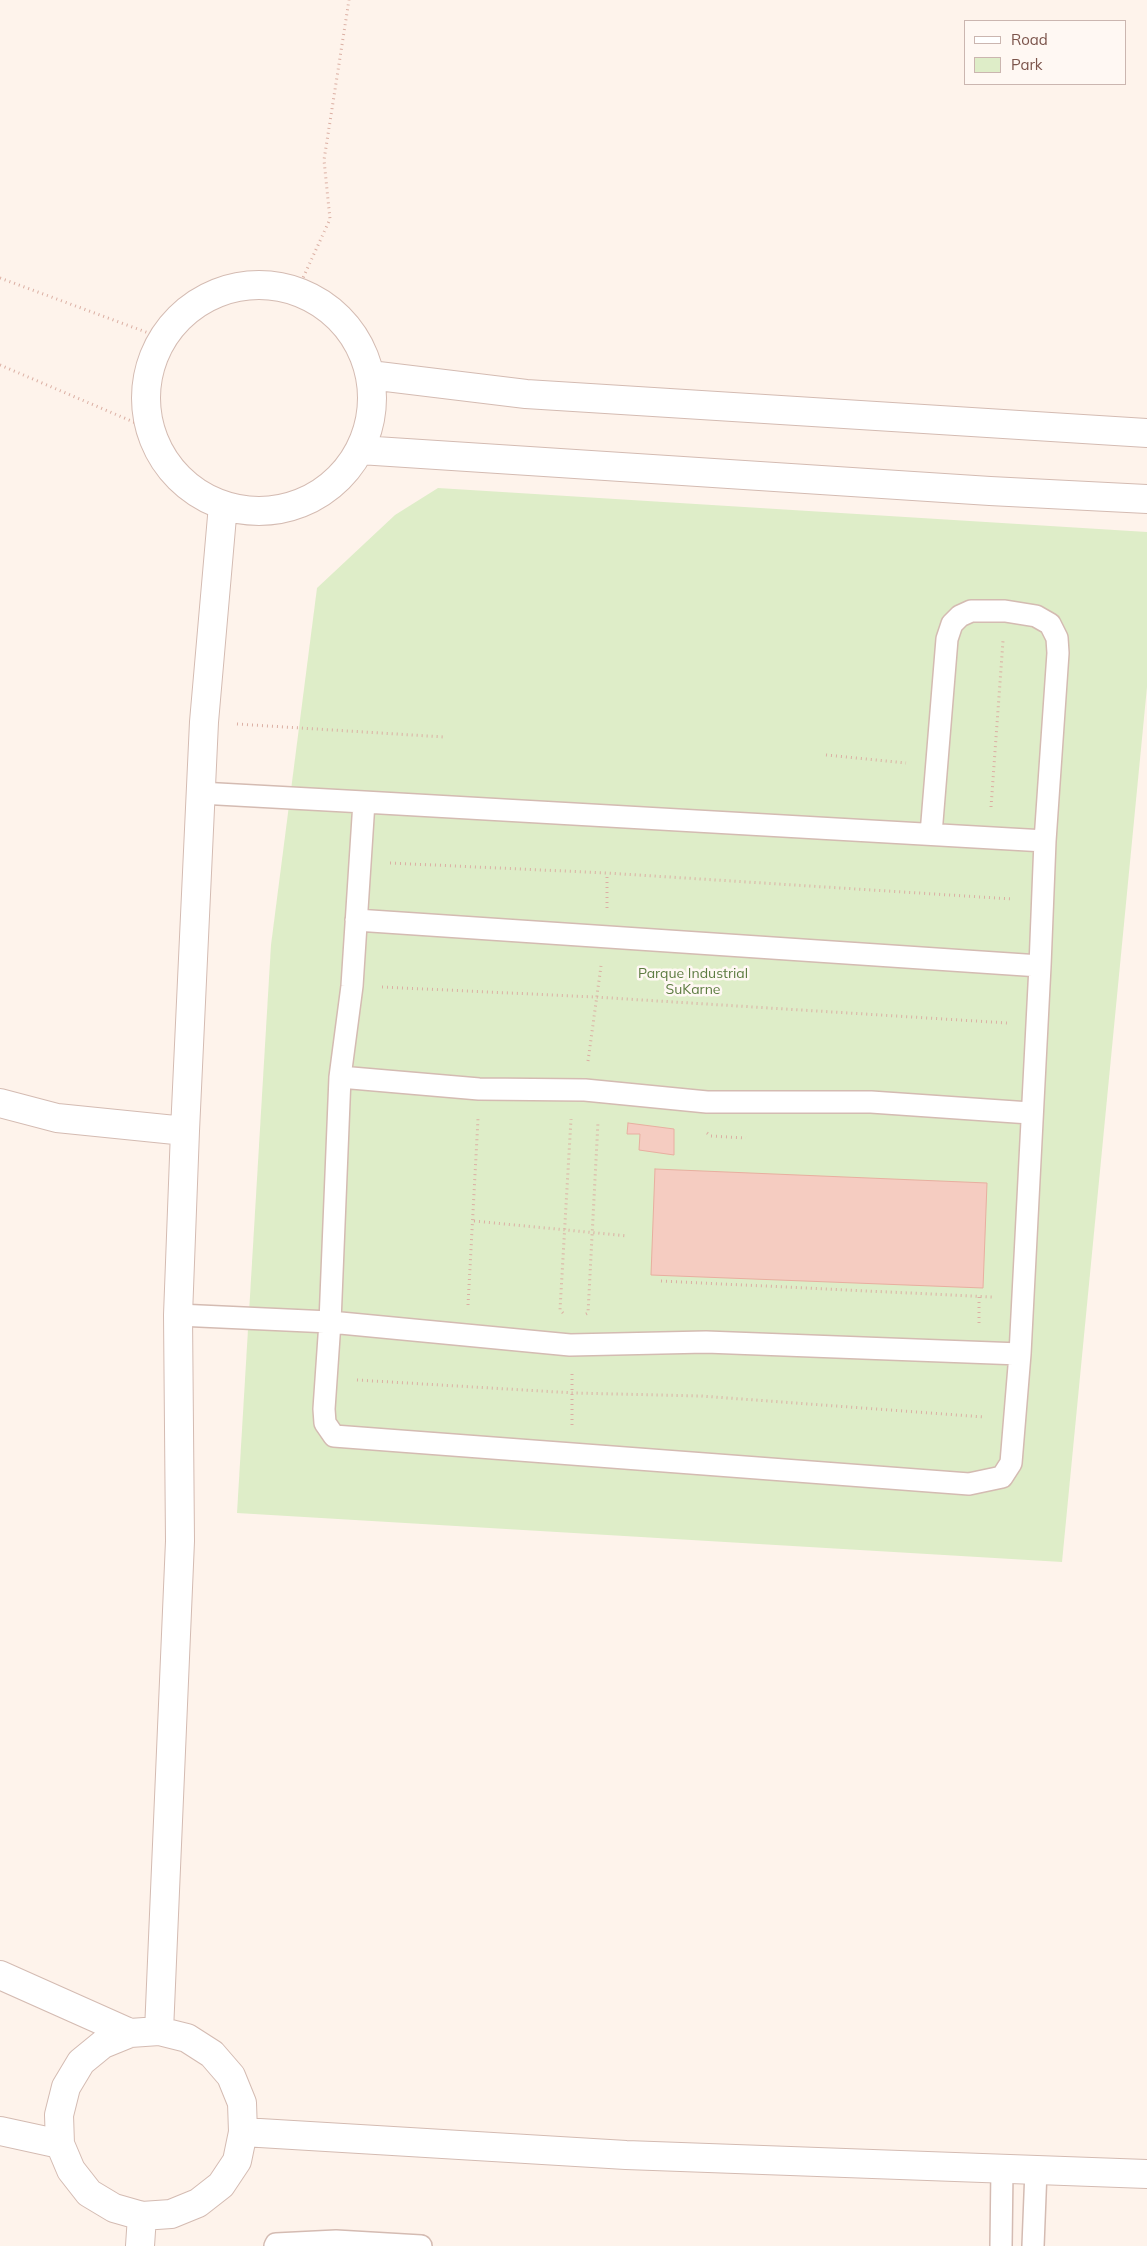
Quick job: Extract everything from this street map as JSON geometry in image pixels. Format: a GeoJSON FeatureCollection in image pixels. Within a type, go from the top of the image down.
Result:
{"type":"FeatureCollection","features":[{"type":"Feature","properties":{"kind":"street"},"geometry":{"type":"LineString","coordinates":[[259,284],[297,291],[331,310],[356,339],[370,375],[372,413],[360,450],[342,476],[316,496],[278,508],[255,511],[223,505],[191,488],[165,462],[150,429],[145,398],[149,367],[162,338],[187,310],[221,291],[259,284]]}},
{"type":"Feature","properties":{"kind":"street"},"geometry":{"type":"LineString","coordinates":[[370,375],[526,394],[1147,433]]}},
{"type":"Feature","properties":{"kind":"street"},"geometry":{"type":"LineString","coordinates":[[360,450],[990,491],[1147,499]]}},
{"type":"Feature","properties":{"kind":"street"},"geometry":{"type":"LineString","coordinates":[[159,2032],[180,1541],[178,1314],[185,1131],[204,722],[223,505]]}},
{"type":"Feature","properties":{"kind":"street"},"geometry":{"type":"LineString","coordinates":[[0,1103],[57,1118],[185,1131]]}},
{"type":"Feature","properties":{"kind":"street"},"geometry":{"type":"LineString","coordinates":[[0,1975],[130,2033]]}},
{"type":"Feature","properties":{"kind":"street"},"geometry":{"type":"LineString","coordinates":[[159,2032],[187,2038],[212,2054],[231,2076],[242,2104],[243,2132],[237,2161],[221,2185],[198,2203],[171,2214],[142,2216],[114,2208],[89,2193],[71,2170],[60,2144],[58,2115],[66,2087],[81,2062],[103,2044],[130,2033],[159,2032]]}},
{"type":"Feature","properties":{"kind":"street"},"geometry":{"type":"LineString","coordinates":[[0,2131],[60,2144]]}},
{"type":"Feature","properties":{"kind":"street"},"geometry":{"type":"LineString","coordinates":[[243,2132],[626,2155],[1147,2174]]}},
{"type":"Feature","properties":{"kind":"street"},"geometry":{"type":"LineString","coordinates":[[140,2246],[142,2216]]}},
{"type":"Feature","properties":{"kind":"lane"},"geometry":{"type":"LineString","coordinates":[[364,802],[352,986],[340,1077],[325,1423],[334,1436],[969,1484],[1002,1477],[1011,1464],[1020,1354],[1030,1113],[1044,901],[1045,841],[1058,653],[1057,638],[1050,624],[1036,616],[1006,611],[971,611],[960,616],[952,624],[946,639],[931,834]]}},
{"type":"Feature","properties":{"kind":"lane"},"geometry":{"type":"LineString","coordinates":[[200,793],[1045,841]]}},
{"type":"Feature","properties":{"kind":"lane"},"geometry":{"type":"LineString","coordinates":[[356,920],[1040,966]]}},
{"type":"Feature","properties":{"kind":"lane"},"geometry":{"type":"LineString","coordinates":[[340,1077],[479,1088],[585,1090],[707,1102],[870,1102],[1030,1113]]}},
{"type":"Feature","properties":{"kind":"lane"},"geometry":{"type":"LineString","coordinates":[[178,1314],[330,1322],[570,1345],[706,1342],[1020,1354]]}},
{"type":"Feature","properties":{"kind":"lane"},"geometry":{"type":"LineString","coordinates":[[1001,2246],[1002,2169]]}},
{"type":"Feature","properties":{"kind":"lane"},"geometry":{"type":"LineString","coordinates":[[1033,2246],[1036,2170]]}},
{"type":"Feature","properties":{"kind":"lane"},"geometry":{"type":"LineString","coordinates":[[275,2246],[276,2244],[336,2244],[421,2246]]}},
{"type":"Feature","properties":{"kind":"path"},"geometry":{"type":"LineString","coordinates":[[297,291],[330,219],[324,160],[350,0]]}},
{"type":"Feature","properties":{"kind":"path"},"geometry":{"type":"LineString","coordinates":[[0,278],[162,338]]}},
{"type":"Feature","properties":{"kind":"path"},"geometry":{"type":"LineString","coordinates":[[0,365],[150,429]]}},
{"type":"Feature","properties":{"kind":"path"},"geometry":{"type":"LineString","coordinates":[[989,838],[1006,611]]}},
{"type":"Feature","properties":{"kind":"path"},"geometry":{"type":"LineString","coordinates":[[204,722],[444,737]]}},
{"type":"Feature","properties":{"kind":"path"},"geometry":{"type":"LineString","coordinates":[[826,755],[937,766]]}},
{"type":"Feature","properties":{"kind":"path"},"geometry":{"type":"LineString","coordinates":[[359,862],[607,873],[1044,901]]}},
{"type":"Feature","properties":{"kind":"path"},"geometry":{"type":"LineString","coordinates":[[582,1113],[595,997],[606,936],[607,873]]}},
{"type":"Feature","properties":{"kind":"path"},"geometry":{"type":"LineString","coordinates":[[352,986],[595,997],[1036,1025]]}},
{"type":"Feature","properties":{"kind":"path"},"geometry":{"type":"LineString","coordinates":[[466,1336],[474,1221],[479,1088]]}},
{"type":"Feature","properties":{"kind":"path"},"geometry":{"type":"LineString","coordinates":[[571,1322],[588,1313],[599,1113],[572,1113],[560,1310],[571,1322],[570,1345],[574,1393],[571,1454]]}},
{"type":"Feature","properties":{"kind":"path"},"geometry":{"type":"LineString","coordinates":[[474,1221],[628,1236]]}},
{"type":"Feature","properties":{"kind":"path"},"geometry":{"type":"LineString","coordinates":[[661,1281],[1022,1298]]}},
{"type":"Feature","properties":{"kind":"path"},"geometry":{"type":"LineString","coordinates":[[326,1378],[574,1393],[701,1396],[1014,1420]]}},
{"type":"Feature","properties":{"kind":"green space","name":"Parque Industrial SuKarne"},"geometry":{"type":"Polygon","coordinates":[[[438,488],[1147,532],[1147,687],[1062,1562],[237,1513],[271,945],[317,588],[395,515],[438,488]]]}},
{"type":"Feature","properties":{"kind":"building"},"geometry":{"type":"Polygon","coordinates":[[[628,1123],[674,1129],[674,1155],[639,1150],[640,1134],[627,1134],[628,1123]]]}},
{"type":"Feature","properties":{"kind":"building"},"geometry":{"type":"Polygon","coordinates":[[[655,1169],[987,1183],[983,1288],[651,1275],[655,1169]]]}}]}
